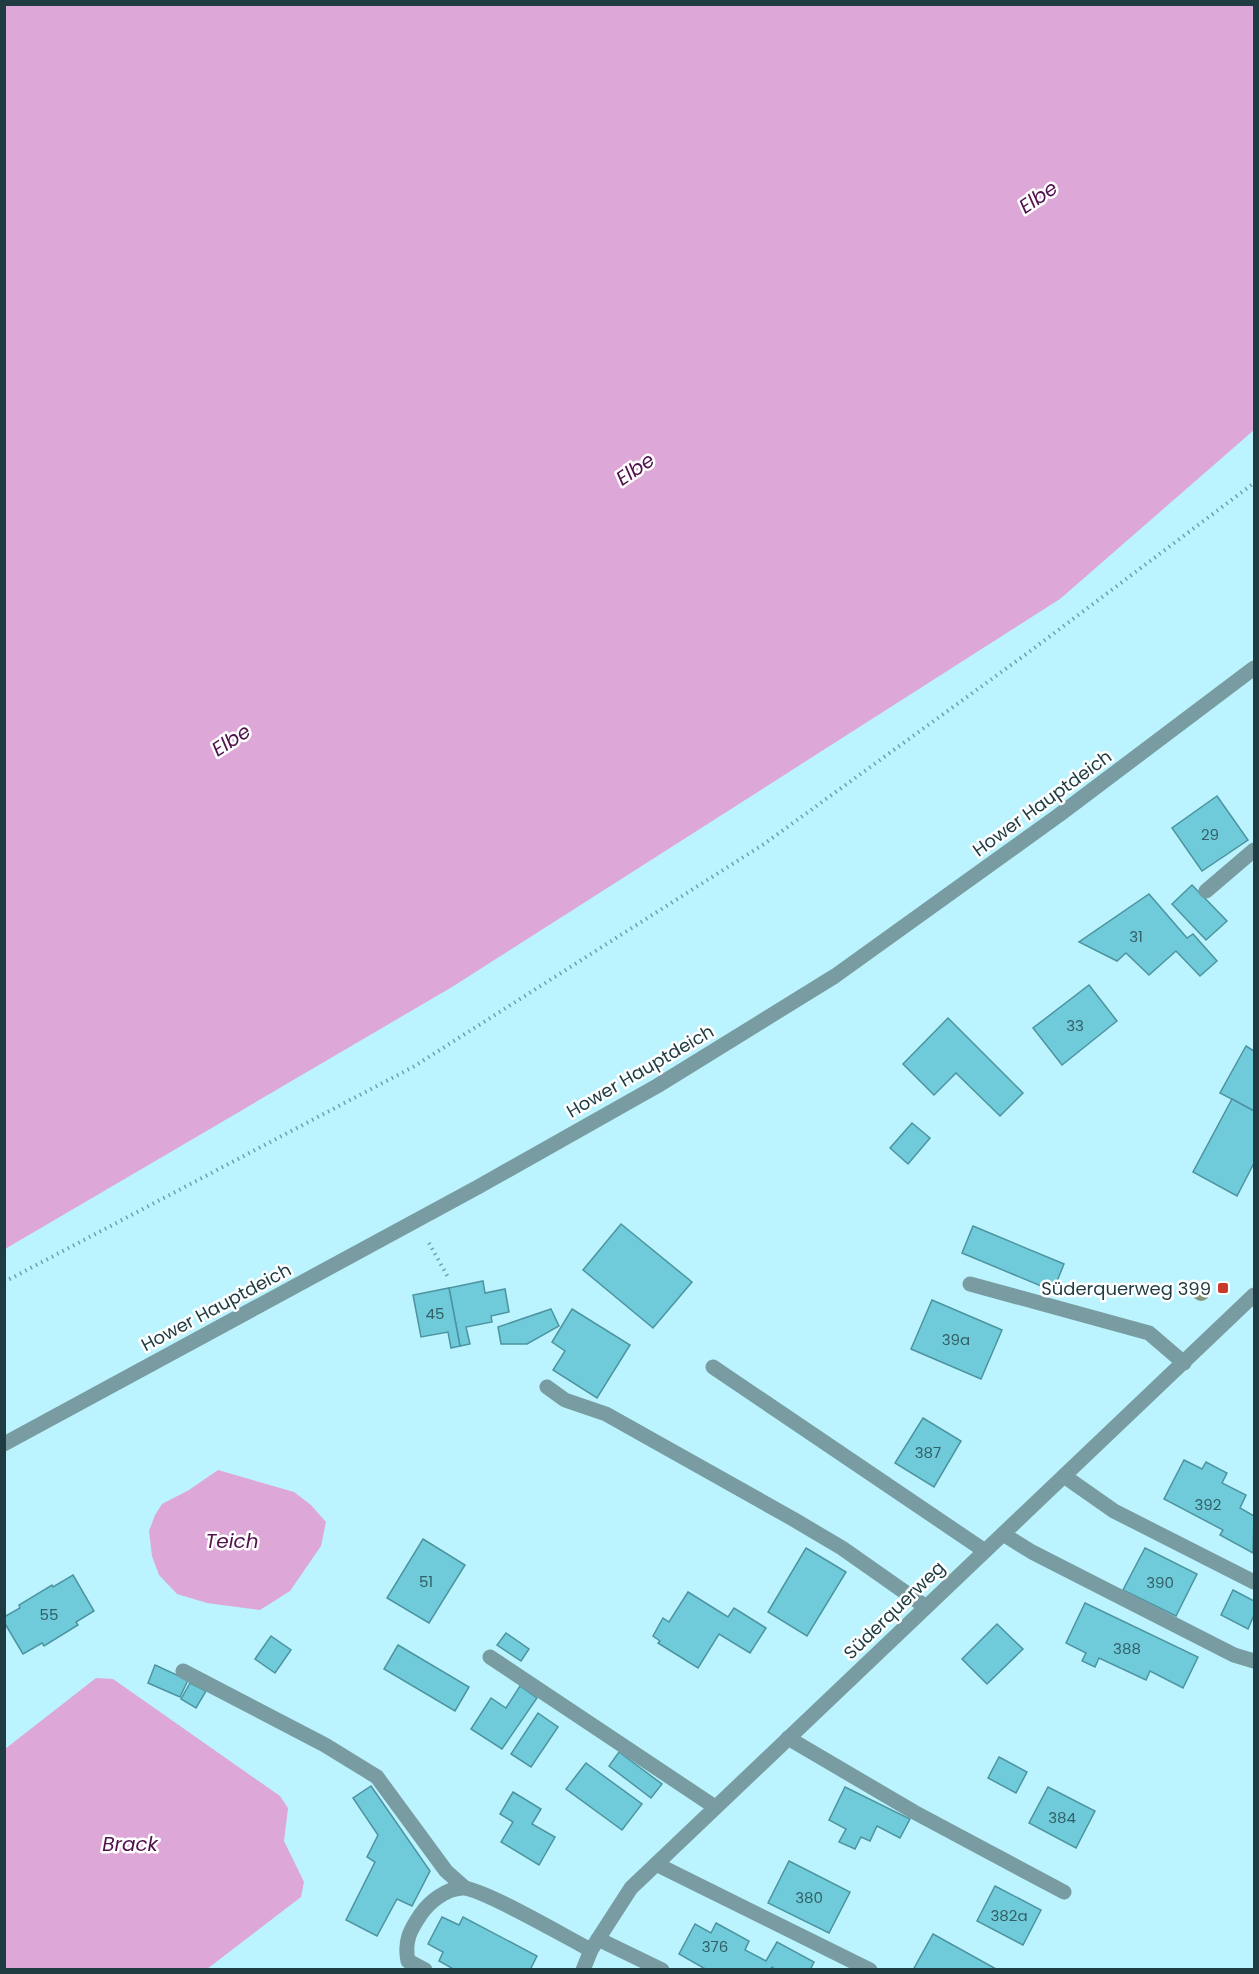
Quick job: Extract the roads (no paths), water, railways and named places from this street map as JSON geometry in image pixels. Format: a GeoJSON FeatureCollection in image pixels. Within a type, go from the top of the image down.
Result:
{"type":"FeatureCollection","features":[{"type":"Feature","properties":{"kind":"street","name":"Hower Hauptdeich"},"geometry":{"type":"LineString","coordinates":[[4,1444],[478,1187],[657,1086],[826,982],[1059,815],[1254,668]]}},
{"type":"Feature","properties":{"kind":"street"},"geometry":{"type":"LineString","coordinates":[[1206,891],[1254,850]]}},
{"type":"Feature","properties":{"kind":"street"},"geometry":{"type":"LineString","coordinates":[[970,1284],[1149,1334],[1184,1363]]}},
{"type":"Feature","properties":{"kind":"street","name":"Süderquerweg"},"geometry":{"type":"LineString","coordinates":[[583,1970],[594,1945],[631,1888],[1254,1295]]}},
{"type":"Feature","properties":{"kind":"street"},"geometry":{"type":"LineString","coordinates":[[713,1366],[985,1551]]}},
{"type":"Feature","properties":{"kind":"street"},"geometry":{"type":"LineString","coordinates":[[547,1387],[565,1400],[606,1414],[639,1431],[803,1525],[857,1558],[926,1606]]}},
{"type":"Feature","properties":{"kind":"street"},"geometry":{"type":"LineString","coordinates":[[1064,1476],[1114,1511],[1254,1582]]}},
{"type":"Feature","properties":{"kind":"street"},"geometry":{"type":"LineString","coordinates":[[1003,1534],[1032,1552],[1223,1650],[1254,1661]]}},
{"type":"Feature","properties":{"kind":"street"},"geometry":{"type":"LineString","coordinates":[[490,1657],[715,1807]]}},
{"type":"Feature","properties":{"kind":"street"},"geometry":{"type":"LineString","coordinates":[[183,1671],[325,1745],[377,1777],[446,1871],[464,1887],[594,1945],[662,1970]]}},
{"type":"Feature","properties":{"kind":"street"},"geometry":{"type":"LineString","coordinates":[[788,1738],[914,1812],[1064,1892]]}},
{"type":"Feature","properties":{"kind":"street"},"geometry":{"type":"LineString","coordinates":[[656,1864],[870,1970]]}},
{"type":"Feature","properties":{"kind":"street"},"geometry":{"type":"LineString","coordinates":[[425,1970],[408,1961],[405,1948],[410,1930],[423,1911],[445,1892],[464,1887]]}},
{"type":"Feature","properties":{"kind":"water","name":"Elbe"},"geometry":{"type":"Polygon","coordinates":[[[5,4],[1254,5],[1254,430],[1060,599],[452,987],[5,1249],[5,4]]]}},
{"type":"Feature","properties":{"kind":"water","name":"Teich"},"geometry":{"type":"Polygon","coordinates":[[[218,1470],[294,1492],[311,1505],[326,1522],[321,1546],[290,1591],[260,1610],[207,1603],[177,1594],[159,1575],[152,1556],[149,1531],[162,1504],[189,1490],[218,1470]]]}},
{"type":"Feature","properties":{"kind":"water","name":"Brack"},"geometry":{"type":"Polygon","coordinates":[[[96,1678],[113,1679],[280,1796],[288,1808],[284,1841],[304,1882],[301,1897],[207,1969],[5,1969],[5,1749],[96,1678]]]}},
{"type":"Feature","properties":{"kind":"place","name":"Süderquerweg 399"},"geometry":{"type":"Point","coordinates":[1223,1288]}}]}
